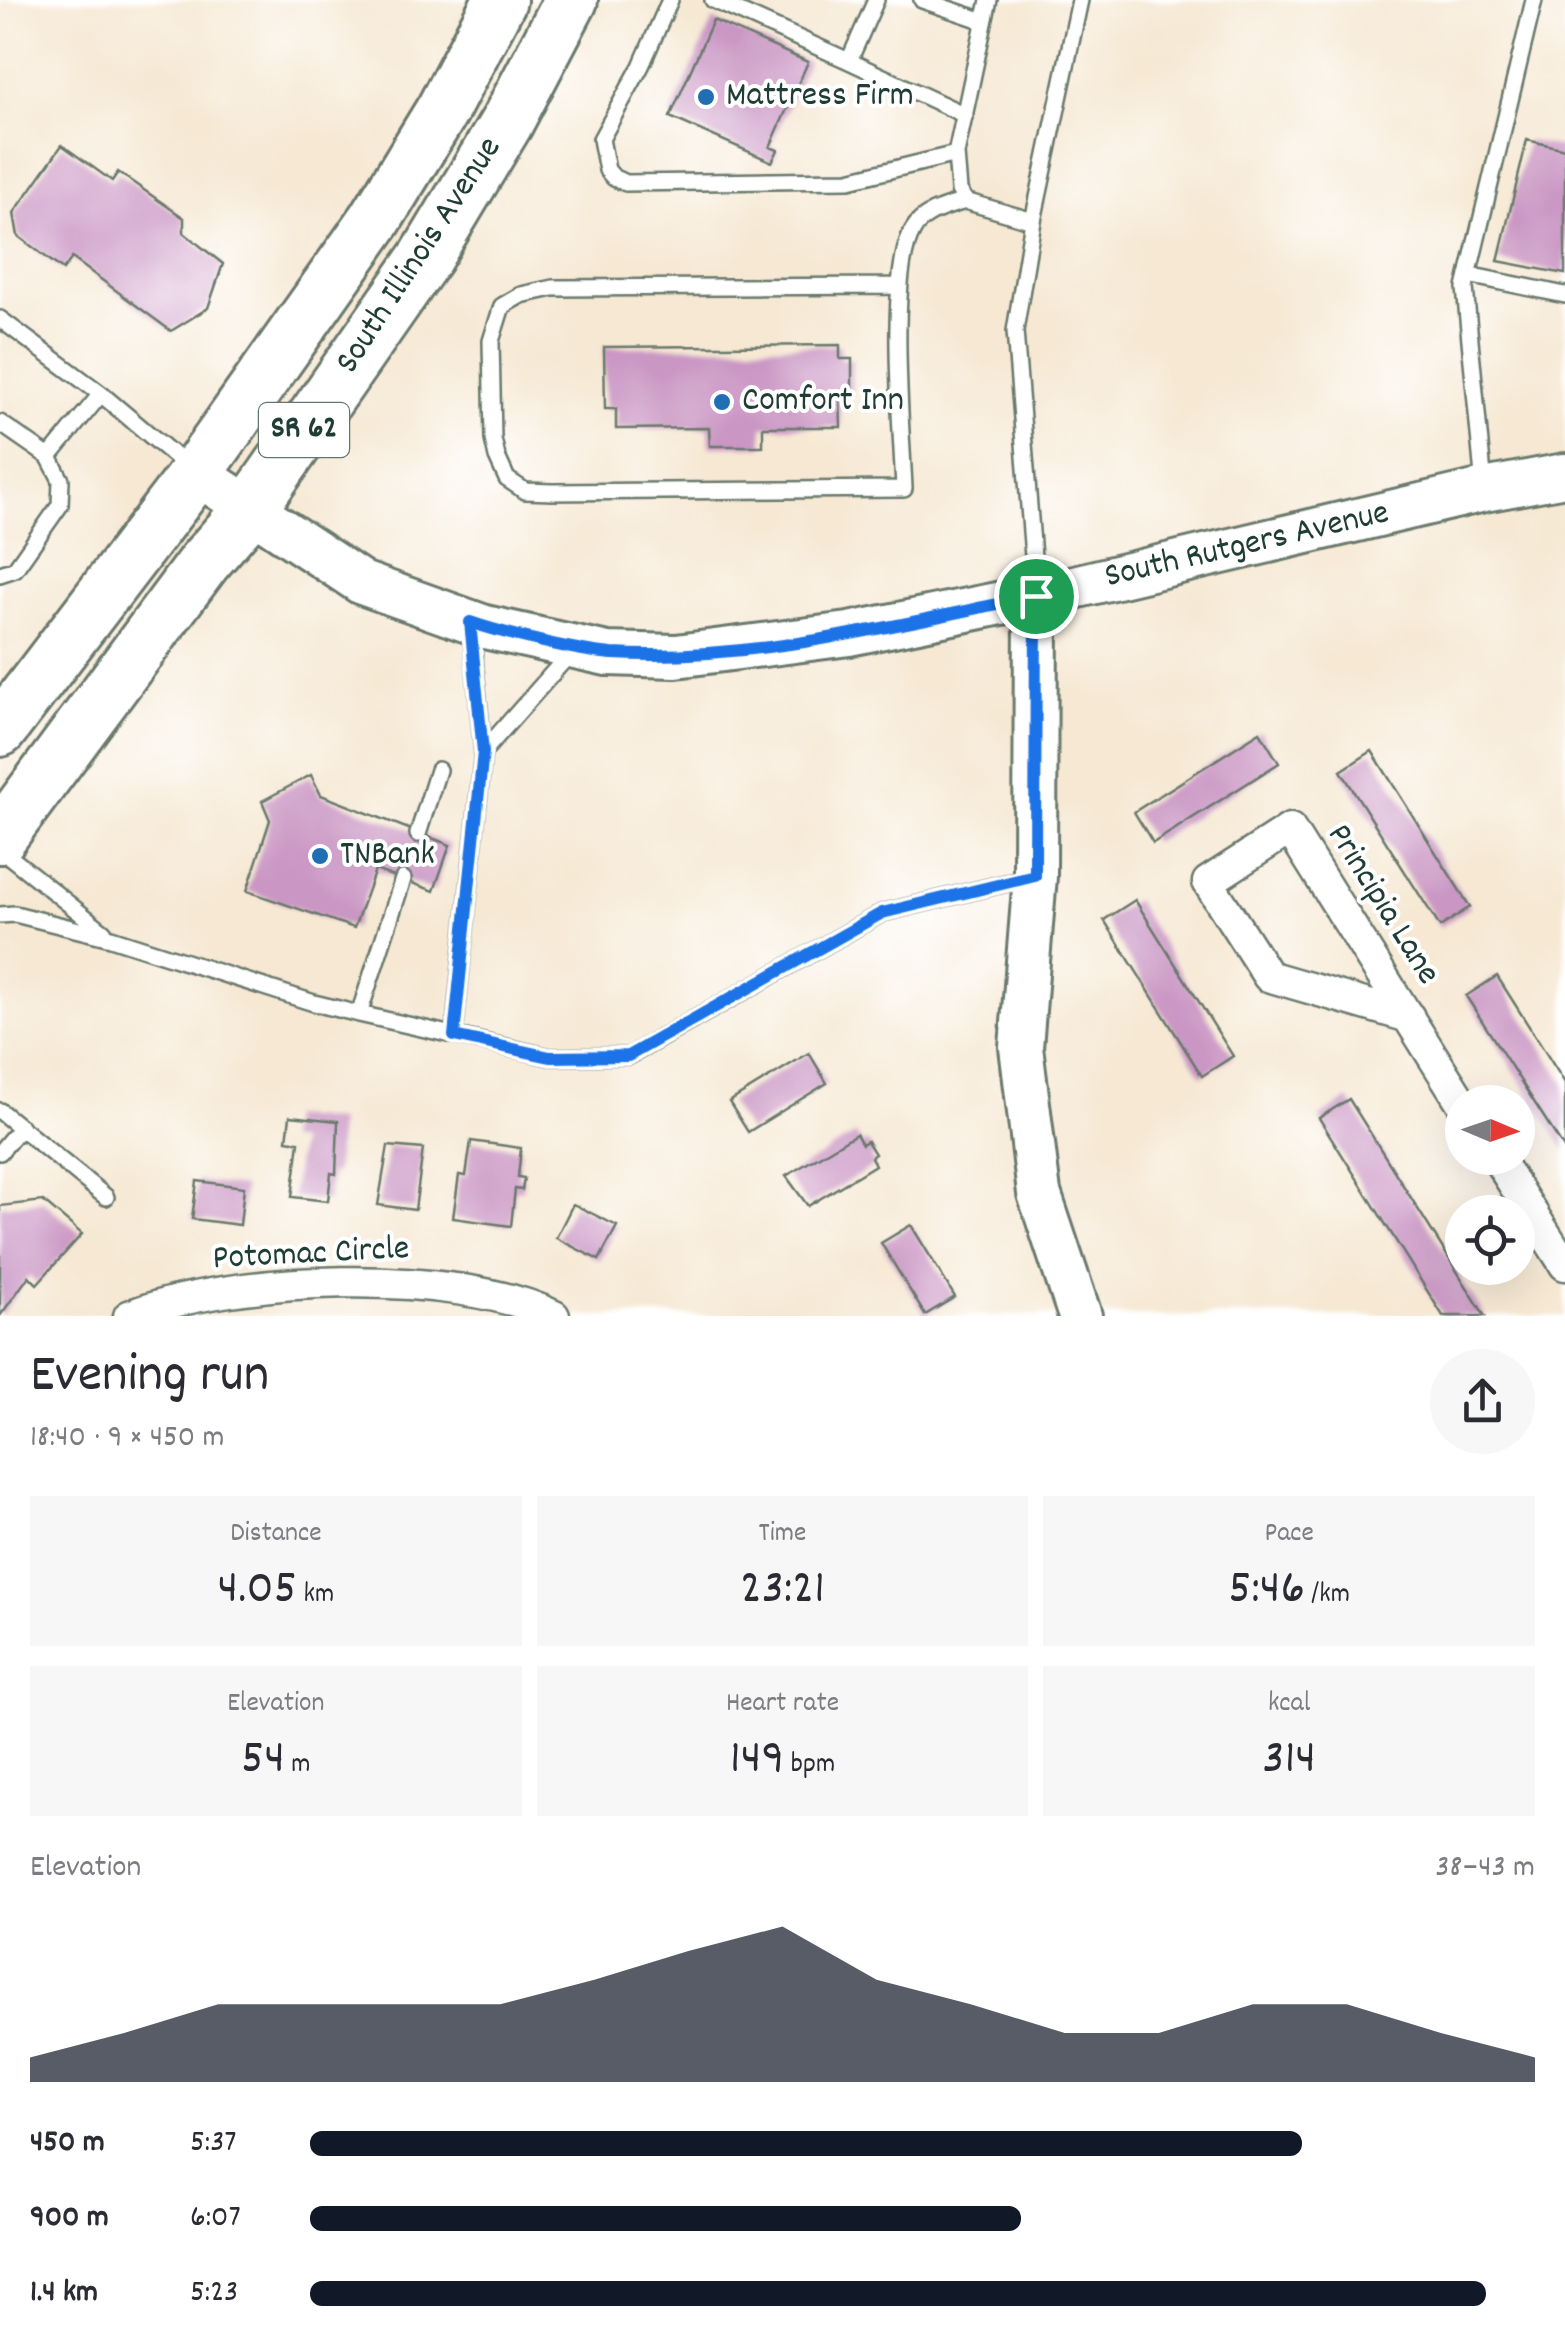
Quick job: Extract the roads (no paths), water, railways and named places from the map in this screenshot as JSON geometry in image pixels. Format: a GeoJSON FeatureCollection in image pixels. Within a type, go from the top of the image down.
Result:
{"type":"FeatureCollection","features":[{"type":"Feature","properties":{"kind":"highway","name":"South Illinois Avenue"},"geometry":{"type":"LineString","coordinates":[[1,725],[196,473],[375,220],[443,108],[500,0]]}},
{"type":"Feature","properties":{"kind":"highway","name":"South Illinois Avenue"},"geometry":{"type":"LineString","coordinates":[[0,836],[204,562],[250,509],[426,258],[507,122],[571,0]]}},
{"type":"Feature","properties":{"kind":"street","name":"South Rutgers Avenue"},"geometry":{"type":"LineString","coordinates":[[196,473],[362,582],[470,622],[607,654],[695,654],[849,634],[1036,596],[1484,490],[1565,475]]}},
{"type":"Feature","properties":{"kind":"street"},"geometry":{"type":"LineString","coordinates":[[1036,596],[1035,876],[1021,1047],[1039,1193],[1080,1316]]}},
{"type":"Feature","properties":{"kind":"street","name":"Principia Lane"},"geometry":{"type":"LineString","coordinates":[[1409,1017],[1268,976],[1208,882],[1290,829],[1409,1017],[1451,1085]]}},
{"type":"Feature","properties":{"kind":"street"},"geometry":{"type":"LineString","coordinates":[[1508,1175],[1565,1265]]}},
{"type":"Feature","properties":{"kind":"street","name":"Potomac Circle"},"geometry":{"type":"LineString","coordinates":[[129,1316],[227,1293],[399,1282],[504,1298],[554,1316]]}},
{"type":"Feature","properties":{"kind":"lane"},"geometry":{"type":"LineString","coordinates":[[670,0],[602,139],[607,170],[614,178],[626,183],[849,180],[956,154]]}},
{"type":"Feature","properties":{"kind":"lane"},"geometry":{"type":"LineString","coordinates":[[713,0],[965,115]]}},
{"type":"Feature","properties":{"kind":"lane"},"geometry":{"type":"LineString","coordinates":[[849,60],[876,0]]}},
{"type":"Feature","properties":{"kind":"lane"},"geometry":{"type":"LineString","coordinates":[[922,0],[984,22]]}},
{"type":"Feature","properties":{"kind":"lane"},"geometry":{"type":"LineString","coordinates":[[965,200],[959,190],[956,154],[989,0]]}},
{"type":"Feature","properties":{"kind":"lane"},"geometry":{"type":"LineString","coordinates":[[1036,596],[1015,331],[1033,221],[1080,0]]}},
{"type":"Feature","properties":{"kind":"lane"},"geometry":{"type":"LineString","coordinates":[[1484,490],[1465,288],[1534,0]]}},
{"type":"Feature","properties":{"kind":"lane"},"geometry":{"type":"LineString","coordinates":[[899,286],[553,288],[521,295],[502,306],[490,341],[493,439],[507,478],[525,491],[552,492],[904,489],[899,286],[914,227],[932,212],[965,200],[1033,221]]}},
{"type":"Feature","properties":{"kind":"lane"},"geometry":{"type":"LineString","coordinates":[[1468,275],[1565,295]]}},
{"type":"Feature","properties":{"kind":"lane"},"geometry":{"type":"LineString","coordinates":[[0,319],[101,394],[196,473]]}},
{"type":"Feature","properties":{"kind":"lane"},"geometry":{"type":"LineString","coordinates":[[49,457],[101,394]]}},
{"type":"Feature","properties":{"kind":"lane"},"geometry":{"type":"LineString","coordinates":[[0,423],[49,457],[61,480],[60,506],[15,569],[0,574]]}},
{"type":"Feature","properties":{"kind":"lane"},"geometry":{"type":"LineString","coordinates":[[454,1036],[483,752],[470,622]]}},
{"type":"Feature","properties":{"kind":"lane"},"geometry":{"type":"LineString","coordinates":[[483,752],[577,647]]}},
{"type":"Feature","properties":{"kind":"lane"},"geometry":{"type":"LineString","coordinates":[[418,834],[438,770]]}},
{"type":"Feature","properties":{"kind":"lane"},"geometry":{"type":"LineString","coordinates":[[0,849],[112,938]]}},
{"type":"Feature","properties":{"kind":"lane"},"geometry":{"type":"LineString","coordinates":[[0,915],[15,914],[112,938],[314,1003],[454,1036],[550,1057],[628,1056],[882,913],[1035,876]]}},
{"type":"Feature","properties":{"kind":"lane"},"geometry":{"type":"LineString","coordinates":[[360,1014],[403,879]]}},
{"type":"Feature","properties":{"kind":"lane"},"geometry":{"type":"LineString","coordinates":[[0,1111],[106,1197]]}},
{"type":"Feature","properties":{"kind":"lane"},"geometry":{"type":"LineString","coordinates":[[0,1152],[20,1127]]}},
{"type":"Feature","properties":{"kind":"place","name":"Mattress Firm"},"geometry":{"type":"Point","coordinates":[706,97]}},
{"type":"Feature","properties":{"kind":"place","name":"Comfort Inn"},"geometry":{"type":"Point","coordinates":[722,402]}},
{"type":"Feature","properties":{"kind":"place","name":"TNBank"},"geometry":{"type":"Point","coordinates":[320,856]}}]}
